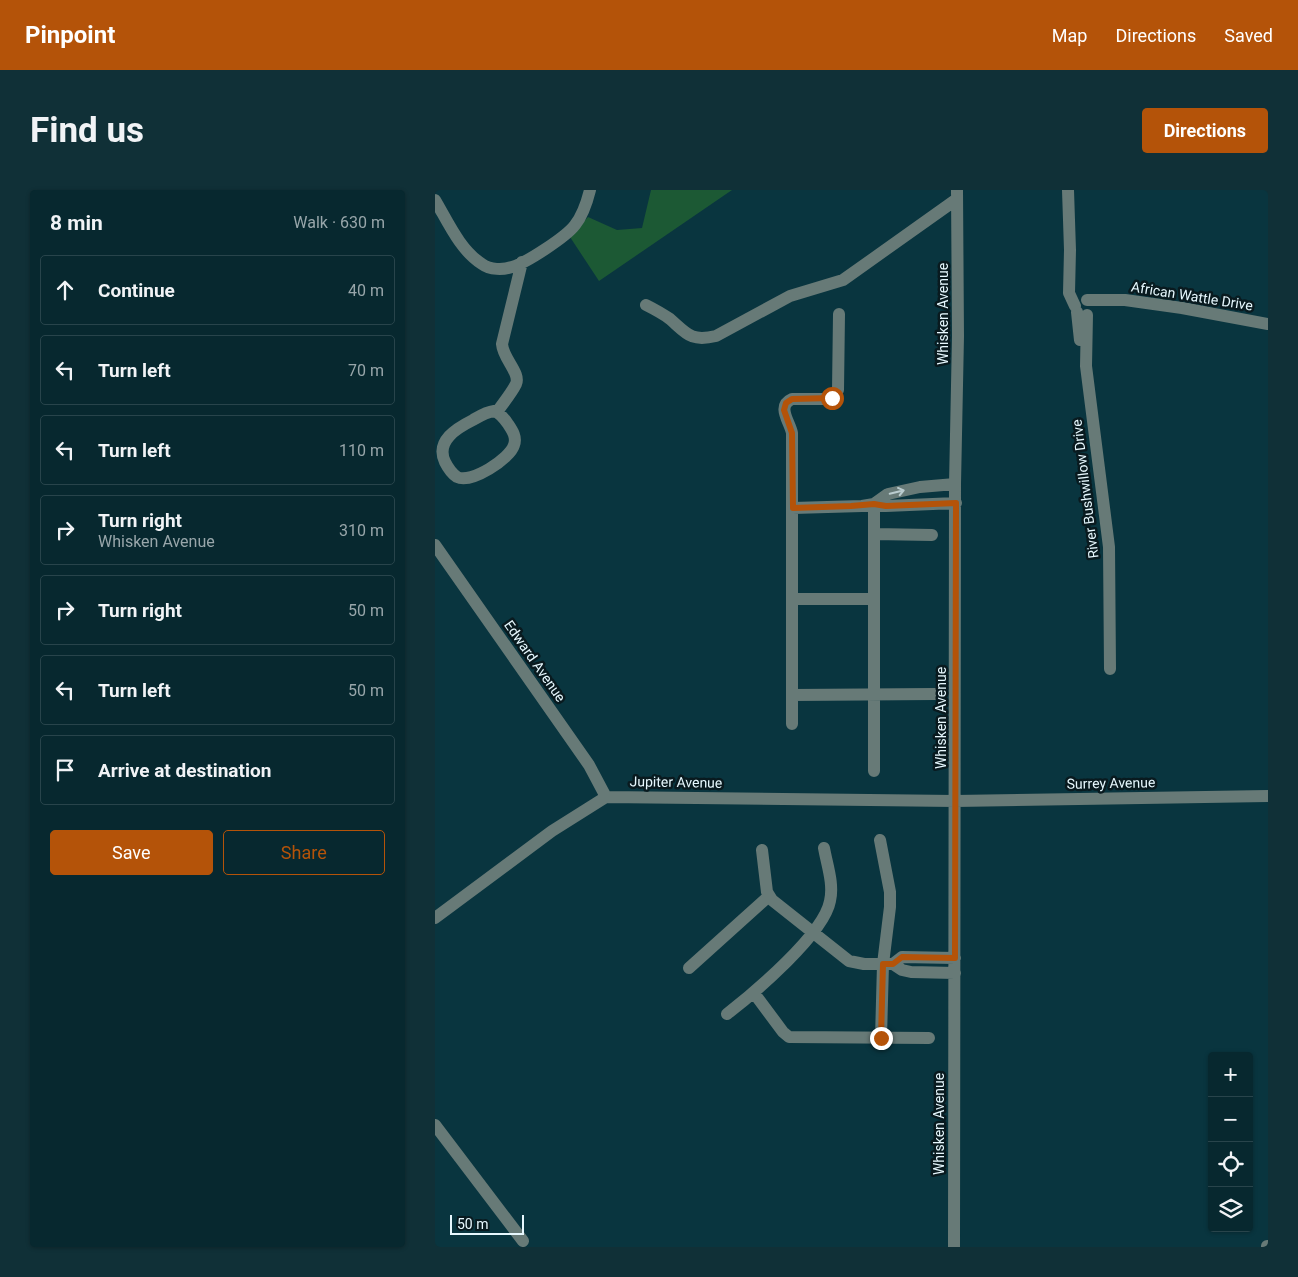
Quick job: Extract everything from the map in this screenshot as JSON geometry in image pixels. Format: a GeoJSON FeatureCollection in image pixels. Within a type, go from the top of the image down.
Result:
{"type":"FeatureCollection","features":[{"type":"Feature","properties":{"kind":"street"},"geometry":{"type":"LineString","coordinates":[[435,200],[464,247],[473,257],[484,266],[498,269],[511,268],[522,262],[553,243],[576,225],[582,215],[590,190]]}},
{"type":"Feature","properties":{"kind":"street"},"geometry":{"type":"LineString","coordinates":[[1068,190],[1070,250],[1068,283],[1083,307]]}},
{"type":"Feature","properties":{"kind":"street"},"geometry":{"type":"LineString","coordinates":[[646,305],[666,316],[692,337],[715,336],[790,296],[843,280],[957,195]]}},
{"type":"Feature","properties":{"kind":"street","name":"Whisken Avenue"},"geometry":{"type":"LineString","coordinates":[[955,1247],[957,195]]}},
{"type":"Feature","properties":{"kind":"street"},"geometry":{"type":"LineString","coordinates":[[497,412],[516,384],[517,378],[504,355],[502,344],[522,262]]}},
{"type":"Feature","properties":{"kind":"street","name":"African Wattle Drive"},"geometry":{"type":"LineString","coordinates":[[1083,307],[1111,299],[1182,308],[1268,324]]}},
{"type":"Feature","properties":{"kind":"street","name":"River Bushwillow Drive"},"geometry":{"type":"LineString","coordinates":[[1083,307],[1078,327],[1086,366],[1109,547],[1110,669]]}},
{"type":"Feature","properties":{"kind":"street"},"geometry":{"type":"LineString","coordinates":[[792,724],[792,433],[784,407],[792,399],[829,399],[839,390],[839,314]]}},
{"type":"Feature","properties":{"kind":"street"},"geometry":{"type":"LineString","coordinates":[[487,412],[497,412],[508,424],[515,438],[514,447],[488,469],[470,478],[461,478],[451,472],[442,454],[447,437],[487,412]]}},
{"type":"Feature","properties":{"kind":"street"},"geometry":{"type":"LineString","coordinates":[[874,504],[888,494],[920,487],[955,484]]}},
{"type":"Feature","properties":{"kind":"street"},"geometry":{"type":"LineString","coordinates":[[793,508],[874,504],[886,506],[956,503]]}},
{"type":"Feature","properties":{"kind":"street"},"geometry":{"type":"LineString","coordinates":[[874,504],[874,771]]}},
{"type":"Feature","properties":{"kind":"street"},"geometry":{"type":"LineString","coordinates":[[874,534],[932,535]]}},
{"type":"Feature","properties":{"kind":"street","name":"Edward Avenue"},"geometry":{"type":"LineString","coordinates":[[435,545],[589,765],[606,797]]}},
{"type":"Feature","properties":{"kind":"street"},"geometry":{"type":"LineString","coordinates":[[792,599],[874,599]]}},
{"type":"Feature","properties":{"kind":"street"},"geometry":{"type":"LineString","coordinates":[[792,695],[935,694]]}},
{"type":"Feature","properties":{"kind":"street","name":"Surrey Avenue"},"geometry":{"type":"LineString","coordinates":[[955,801],[1268,796]]}},
{"type":"Feature","properties":{"kind":"street"},"geometry":{"type":"LineString","coordinates":[[435,918],[552,831],[606,797]]}},
{"type":"Feature","properties":{"kind":"street","name":"Jupiter Avenue"},"geometry":{"type":"LineString","coordinates":[[606,797],[955,801]]}},
{"type":"Feature","properties":{"kind":"street"},"geometry":{"type":"LineString","coordinates":[[880,840],[890,907],[888,964],[881,1038]]}},
{"type":"Feature","properties":{"kind":"street"},"geometry":{"type":"LineString","coordinates":[[727,1014],[754,993],[813,934],[822,921],[830,903],[832,890],[824,848]]}},
{"type":"Feature","properties":{"kind":"street"},"geometry":{"type":"LineString","coordinates":[[762,850],[764,879],[772,900],[849,961],[864,964],[888,964],[902,970],[955,973]]}},
{"type":"Feature","properties":{"kind":"street"},"geometry":{"type":"LineString","coordinates":[[689,968],[769,896]]}},
{"type":"Feature","properties":{"kind":"street"},"geometry":{"type":"LineString","coordinates":[[888,964],[902,957],[955,958]]}},
{"type":"Feature","properties":{"kind":"street"},"geometry":{"type":"LineString","coordinates":[[927,972],[929,957]]}},
{"type":"Feature","properties":{"kind":"street"},"geometry":{"type":"LineString","coordinates":[[754,993],[783,1032],[789,1036],[929,1038]]}},
{"type":"Feature","properties":{"kind":"street"},"geometry":{"type":"LineString","coordinates":[[435,1125],[523,1241]]}},
{"type":"Feature","properties":{"kind":"green space"},"geometry":{"type":"Polygon","coordinates":[[[651,190],[732,190],[599,281],[570,237],[588,217],[617,230],[642,228],[651,190]]]}},
{"type":"Feature","properties":{"kind":"route"},"geometry":{"type":"LineString","coordinates":[[832,398],[792,399],[784,407],[792,433],[793,508],[874,504],[886,506],[956,503],[955,958],[913,956],[902,957],[893,964],[883,964],[881,1038]]}}]}
